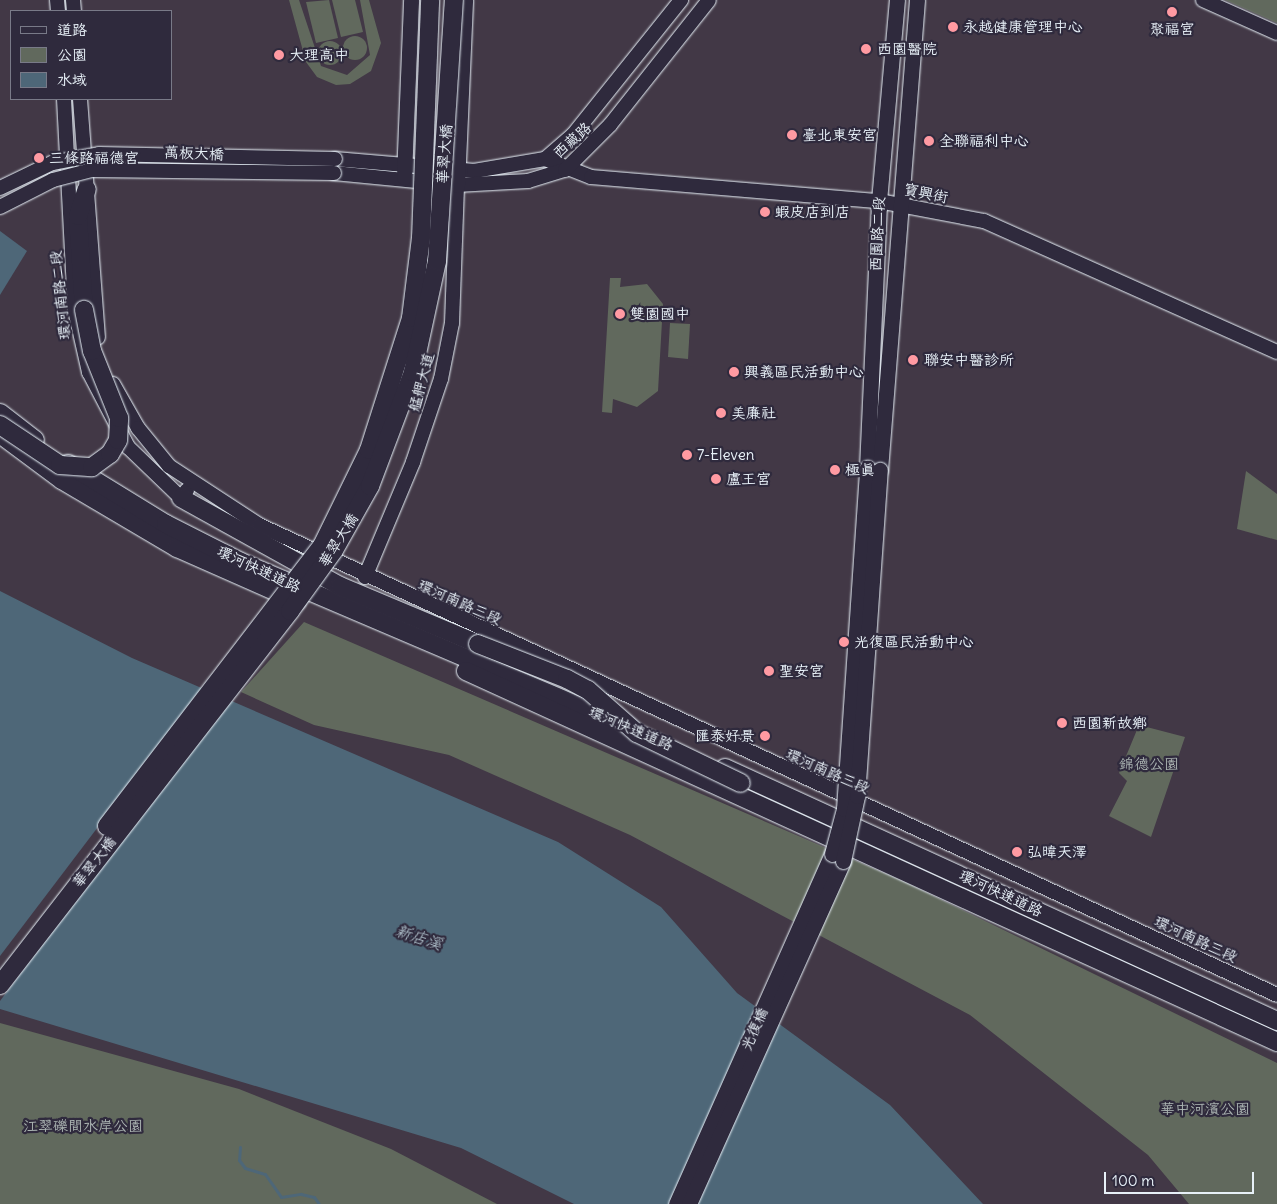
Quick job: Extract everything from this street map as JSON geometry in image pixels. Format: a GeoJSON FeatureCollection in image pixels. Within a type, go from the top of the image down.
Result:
{"type":"FeatureCollection","features":[{"type":"Feature","properties":{"kind":"highway","name":"華翠大橋"},"geometry":{"type":"LineString","coordinates":[[0,968],[322,546],[369,450],[411,318],[421,238],[430,0]]}},
{"type":"Feature","properties":{"kind":"highway","name":"華翠大橋"},"geometry":{"type":"LineString","coordinates":[[0,986],[290,611],[334,550],[370,486],[413,372],[437,261],[454,0]]}},
{"type":"Feature","properties":{"kind":"highway"},"geometry":{"type":"LineString","coordinates":[[0,425],[60,465],[92,467],[110,454],[118,440],[119,418],[94,358],[84,310],[78,216],[87,189]]}},
{"type":"Feature","properties":{"kind":"highway","name":"環河快速道路"},"geometry":{"type":"LineString","coordinates":[[0,412],[66,462],[166,524],[241,562],[772,787],[1277,1021]]}},
{"type":"Feature","properties":{"kind":"highway","name":"環河快速道路"},"geometry":{"type":"LineString","coordinates":[[0,433],[62,480],[177,548],[435,658],[920,875],[1277,1042]]}},
{"type":"Feature","properties":{"kind":"highway"},"geometry":{"type":"LineString","coordinates":[[187,491],[340,586],[478,644],[568,679],[588,690],[637,733],[741,783],[920,875]]}},
{"type":"Feature","properties":{"kind":"main road"},"geometry":{"type":"LineString","coordinates":[[404,170],[411,0]]}},
{"type":"Feature","properties":{"kind":"main road"},"geometry":{"type":"LineString","coordinates":[[457,178],[465,0]]}},
{"type":"Feature","properties":{"kind":"main road","name":"西園路二段"},"geometry":{"type":"LineString","coordinates":[[876,466],[879,201],[897,0]]}},
{"type":"Feature","properties":{"kind":"main road","name":"西園路二段"},"geometry":{"type":"LineString","coordinates":[[876,466],[904,204],[917,0]]}},
{"type":"Feature","properties":{"kind":"main road"},"geometry":{"type":"LineString","coordinates":[[837,857],[846,832],[876,466]]}},
{"type":"Feature","properties":{"kind":"main road","name":"光復橋"},"geometry":{"type":"LineString","coordinates":[[676,1204],[837,857]]}},
{"type":"Feature","properties":{"kind":"main road","name":"光復橋"},"geometry":{"type":"LineString","coordinates":[[689,1204],[837,857]]}},
{"type":"Feature","properties":{"kind":"street","name":"西藏路"},"geometry":{"type":"LineString","coordinates":[[457,178],[519,167],[545,159],[573,135],[681,0]]}},
{"type":"Feature","properties":{"kind":"street","name":"西藏路"},"geometry":{"type":"LineString","coordinates":[[335,159],[457,178],[528,181],[565,170],[610,125],[709,0]]}},
{"type":"Feature","properties":{"kind":"street"},"geometry":{"type":"LineString","coordinates":[[1203,0],[1277,33]]}},
{"type":"Feature","properties":{"kind":"street","name":"環河南路二段"},"geometry":{"type":"LineString","coordinates":[[64,100],[75,310],[89,372],[128,447],[187,491],[365,577]]}},
{"type":"Feature","properties":{"kind":"street","name":"環河南路二段"},"geometry":{"type":"LineString","coordinates":[[80,100],[95,329],[105,366],[152,448],[187,491]]}},
{"type":"Feature","properties":{"kind":"street","name":"萬板大橋"},"geometry":{"type":"LineString","coordinates":[[0,188],[52,163],[99,154],[335,159]]}},
{"type":"Feature","properties":{"kind":"street","name":"寶興街"},"geometry":{"type":"LineString","coordinates":[[545,159],[565,170],[591,177],[879,201],[904,204],[984,221],[1277,352]]}},
{"type":"Feature","properties":{"kind":"street","name":"萬板大橋"},"geometry":{"type":"LineString","coordinates":[[0,207],[53,180],[92,170],[334,173]]}},
{"type":"Feature","properties":{"kind":"street","name":"西藏路"},"geometry":{"type":"LineString","coordinates":[[334,173],[404,170]]}},
{"type":"Feature","properties":{"kind":"street","name":"艋舺大道"},"geometry":{"type":"LineString","coordinates":[[365,577],[436,394],[452,323],[457,178]]}},
{"type":"Feature","properties":{"kind":"street"},"geometry":{"type":"LineString","coordinates":[[89,372],[105,366]]}},
{"type":"Feature","properties":{"kind":"street","name":"環河南路三段"},"geometry":{"type":"LineString","coordinates":[[365,577],[1277,995]]}},
{"type":"Feature","properties":{"kind":"green space"},"geometry":{"type":"Polygon","coordinates":[[[289,0],[299,0],[321,66],[347,75],[370,55],[360,0],[369,0],[381,43],[371,71],[350,84],[336,85],[317,77],[306,62],[289,0]]]}},
{"type":"Feature","properties":{"kind":"green space"},"geometry":{"type":"Polygon","coordinates":[[[329,0],[338,38],[316,43],[306,2],[329,0]]]}},
{"type":"Feature","properties":{"kind":"green space"},"geometry":{"type":"Polygon","coordinates":[[[332,0],[355,0],[363,32],[341,37],[332,0]]]}},
{"type":"Feature","properties":{"kind":"green space"},"geometry":{"type":"Polygon","coordinates":[[[1225,0],[1277,0],[1277,23],[1225,0]]]}},
{"type":"Feature","properties":{"kind":"green space"},"geometry":{"type":"Polygon","coordinates":[[[355,36],[363,40],[367,48],[363,56],[355,60],[347,56],[343,48],[347,40],[355,36]]]}},
{"type":"Feature","properties":{"kind":"green space"},"geometry":{"type":"Polygon","coordinates":[[[330,41],[338,45],[342,53],[338,61],[330,65],[322,61],[318,53],[322,45],[330,41]]]}},
{"type":"Feature","properties":{"kind":"green space"},"geometry":{"type":"Polygon","coordinates":[[[610,278],[621,278],[620,287],[647,284],[663,304],[658,391],[637,407],[613,399],[612,413],[602,412],[610,278]]]}},
{"type":"Feature","properties":{"kind":"green space"},"geometry":{"type":"Polygon","coordinates":[[[670,323],[690,324],[688,359],[668,357],[670,323]]]}},
{"type":"Feature","properties":{"kind":"green space"},"geometry":{"type":"Polygon","coordinates":[[[1246,471],[1277,494],[1277,540],[1237,529],[1246,471]]]}},
{"type":"Feature","properties":{"kind":"green space","name":"華中河濱公園"},"geometry":{"type":"Polygon","coordinates":[[[304,622],[905,882],[1277,1063],[1277,1204],[1189,1204],[1148,1155],[970,1015],[630,835],[449,755],[314,725],[241,692],[304,622]]]}},
{"type":"Feature","properties":{"kind":"green space","name":"錦德公園"},"geometry":{"type":"Polygon","coordinates":[[[1139,725],[1185,737],[1151,837],[1109,816],[1127,781],[1119,773],[1139,725]]]}},
{"type":"Feature","properties":{"kind":"green space","name":"江翠礫間水岸公園"},"geometry":{"type":"Polygon","coordinates":[[[0,1023],[239,1089],[391,1149],[497,1204],[0,1204],[0,1023]]]}},
{"type":"Feature","properties":{"kind":"water"},"geometry":{"type":"Polygon","coordinates":[[[0,231],[27,251],[0,295],[0,231]]]}},
{"type":"Feature","properties":{"kind":"water","name":"新店溪"},"geometry":{"type":"Polygon","coordinates":[[[0,591],[132,658],[558,842],[661,907],[737,993],[890,1105],[983,1204],[574,1204],[461,1148],[0,1009],[0,591]]]}},
{"type":"Feature","properties":{"kind":"pier"},"geometry":{"type":"Polygon","coordinates":[[[205,686],[229,696],[0,1001],[0,956],[205,686]]]}},
{"type":"Feature","properties":{"kind":"waterway"},"geometry":{"type":"LineString","coordinates":[[240,1147],[239,1160],[245,1168],[265,1174],[281,1197],[301,1194],[314,1197],[319,1204]]}},
{"type":"Feature","properties":{"kind":"place","name":"聚福宮"},"geometry":{"type":"Point","coordinates":[1172,12]}},
{"type":"Feature","properties":{"kind":"place","name":"永越健康管理中心"},"geometry":{"type":"Point","coordinates":[953,27]}},
{"type":"Feature","properties":{"kind":"place","name":"西園醫院"},"geometry":{"type":"Point","coordinates":[866,49]}},
{"type":"Feature","properties":{"kind":"place","name":"大理高中"},"geometry":{"type":"Point","coordinates":[279,55]}},
{"type":"Feature","properties":{"kind":"place","name":"臺北東安宮"},"geometry":{"type":"Point","coordinates":[792,135]}},
{"type":"Feature","properties":{"kind":"place","name":"全聯福利中心"},"geometry":{"type":"Point","coordinates":[929,141]}},
{"type":"Feature","properties":{"kind":"place","name":"三條路福德宮"},"geometry":{"type":"Point","coordinates":[39,158]}},
{"type":"Feature","properties":{"kind":"place","name":"蝦皮店到店"},"geometry":{"type":"Point","coordinates":[765,212]}},
{"type":"Feature","properties":{"kind":"place","name":"雙園國中"},"geometry":{"type":"Point","coordinates":[620,314]}},
{"type":"Feature","properties":{"kind":"place","name":"聯安中醫診所"},"geometry":{"type":"Point","coordinates":[913,360]}},
{"type":"Feature","properties":{"kind":"place","name":"興義區民活動中心"},"geometry":{"type":"Point","coordinates":[734,372]}},
{"type":"Feature","properties":{"kind":"place","name":"美廉社"},"geometry":{"type":"Point","coordinates":[721,413]}},
{"type":"Feature","properties":{"kind":"place","name":"7-Eleven"},"geometry":{"type":"Point","coordinates":[687,455]}},
{"type":"Feature","properties":{"kind":"place","name":"極真"},"geometry":{"type":"Point","coordinates":[835,470]}},
{"type":"Feature","properties":{"kind":"place","name":"盧王宮"},"geometry":{"type":"Point","coordinates":[716,479]}},
{"type":"Feature","properties":{"kind":"place","name":"光復區民活動中心"},"geometry":{"type":"Point","coordinates":[844,642]}},
{"type":"Feature","properties":{"kind":"place","name":"聖安宮"},"geometry":{"type":"Point","coordinates":[769,671]}},
{"type":"Feature","properties":{"kind":"place","name":"西園新故鄉"},"geometry":{"type":"Point","coordinates":[1062,723]}},
{"type":"Feature","properties":{"kind":"place","name":"匯泰好景"},"geometry":{"type":"Point","coordinates":[765,736]}},
{"type":"Feature","properties":{"kind":"place","name":"弘暐天澤"},"geometry":{"type":"Point","coordinates":[1017,852]}}]}
